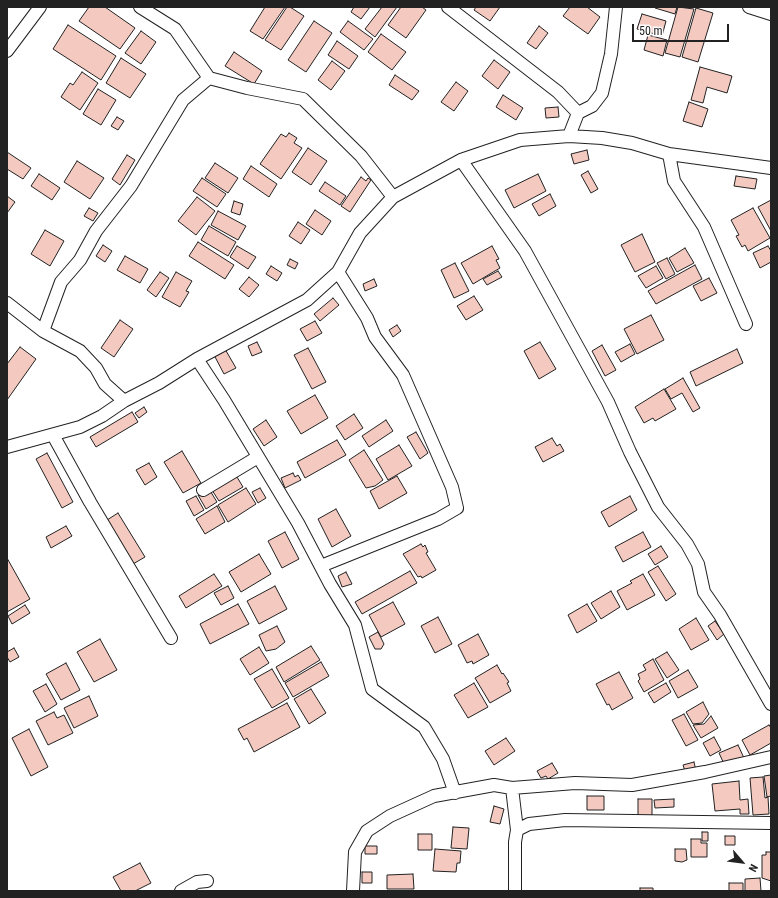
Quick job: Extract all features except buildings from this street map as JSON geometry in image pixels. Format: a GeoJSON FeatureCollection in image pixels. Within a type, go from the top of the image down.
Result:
{"type":"FeatureCollection","features":[{"type":"Feature","properties":{"kind":"street"},"geometry":{"type":"LineString","coordinates":[[7,51],[40,7]]}},
{"type":"Feature","properties":{"kind":"street"},"geometry":{"type":"LineString","coordinates":[[140,7],[175,29],[209,78],[247,88],[304,99],[362,156],[393,197]]}},
{"type":"Feature","properties":{"kind":"street"},"geometry":{"type":"LineString","coordinates":[[448,7],[558,92],[578,114]]}},
{"type":"Feature","properties":{"kind":"street"},"geometry":{"type":"LineString","coordinates":[[569,136],[578,114],[592,106],[602,93],[611,54],[616,7]]}},
{"type":"Feature","properties":{"kind":"street"},"geometry":{"type":"LineString","coordinates":[[749,7],[771,14]]}},
{"type":"Feature","properties":{"kind":"street"},"geometry":{"type":"LineString","coordinates":[[43,331],[61,282],[80,260],[96,231],[131,186],[183,100],[209,78]]}},
{"type":"Feature","properties":{"kind":"street"},"geometry":{"type":"LineString","coordinates":[[7,447],[80,427],[102,416],[124,401],[159,383],[197,358],[307,300],[338,272],[360,233],[393,197],[461,160],[520,140],[569,136],[602,138],[669,154],[771,168]]}},
{"type":"Feature","properties":{"kind":"street"},"geometry":{"type":"LineString","coordinates":[[669,154],[674,181],[704,227],[746,324]]}},
{"type":"Feature","properties":{"kind":"street"},"geometry":{"type":"LineString","coordinates":[[461,160],[525,251],[608,402],[630,452],[658,507],[687,544],[698,564],[704,592],[720,615],[771,704]]}},
{"type":"Feature","properties":{"kind":"street"},"geometry":{"type":"LineString","coordinates":[[321,566],[438,519],[457,508],[452,487],[403,375],[375,337],[367,318],[338,272]]}},
{"type":"Feature","properties":{"kind":"street"},"geometry":{"type":"LineString","coordinates":[[7,303],[43,331],[80,351],[96,368],[105,384],[124,401]]}},
{"type":"Feature","properties":{"kind":"street"},"geometry":{"type":"LineString","coordinates":[[197,358],[298,523],[355,624],[372,689],[424,727],[443,759],[455,793]]}},
{"type":"Feature","properties":{"kind":"street"},"geometry":{"type":"LineString","coordinates":[[53,435],[90,502],[170,638]]}},
{"type":"Feature","properties":{"kind":"street"},"geometry":{"type":"LineString","coordinates":[[203,490],[258,458]]}},
{"type":"Feature","properties":{"kind":"street"},"geometry":{"type":"LineString","coordinates":[[353,891],[355,852],[367,831],[390,816],[434,796],[494,785],[512,788],[575,783],[632,785],[705,772],[771,757]]}},
{"type":"Feature","properties":{"kind":"street"},"geometry":{"type":"LineString","coordinates":[[512,788],[517,830],[514,842],[516,891]]}},
{"type":"Feature","properties":{"kind":"street"},"geometry":{"type":"LineString","coordinates":[[517,830],[529,824],[565,820],[771,822]]}},
{"type":"Feature","properties":{"kind":"street"},"geometry":{"type":"LineString","coordinates":[[181,891],[197,882],[207,881]]}}]}
